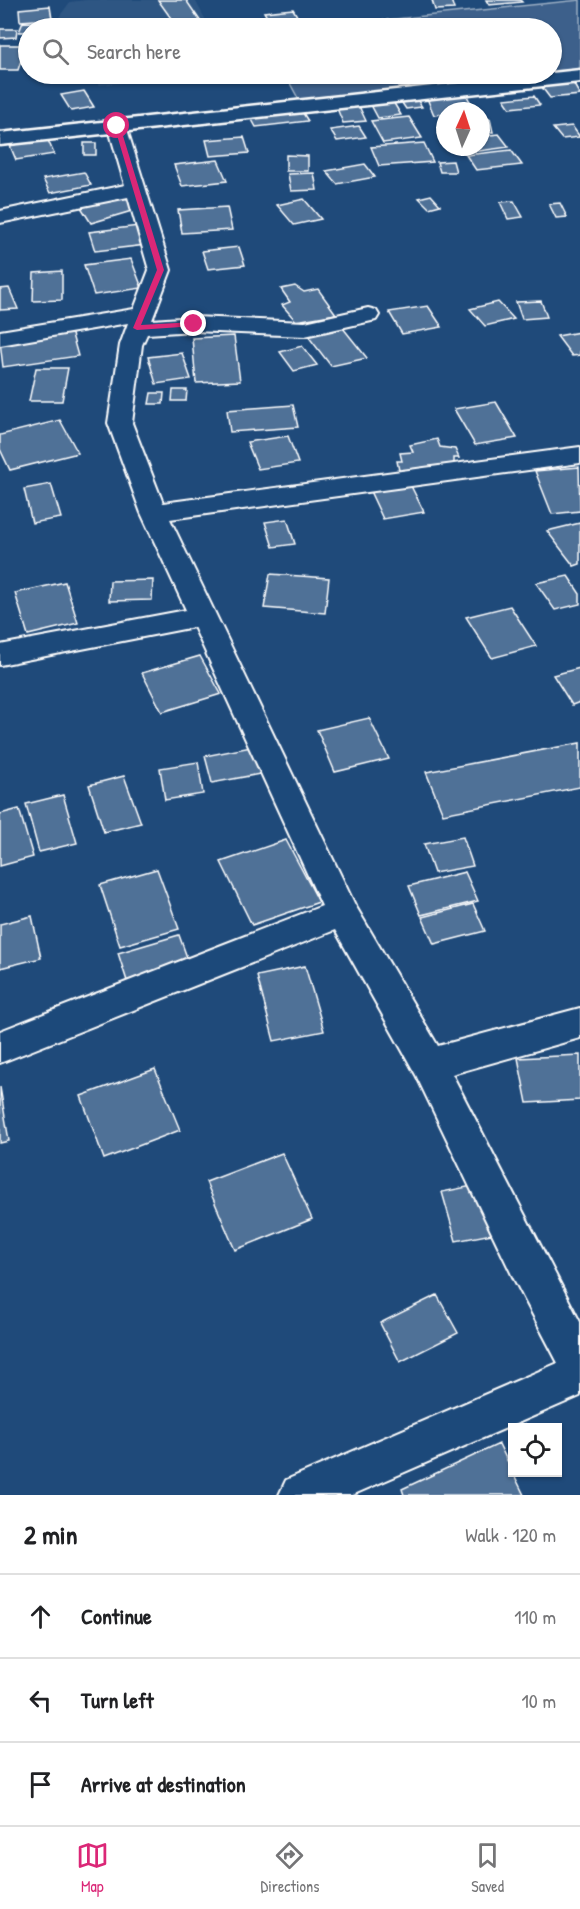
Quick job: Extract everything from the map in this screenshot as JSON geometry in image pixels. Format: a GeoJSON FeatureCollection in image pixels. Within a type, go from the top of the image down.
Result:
{"type":"FeatureCollection","features":[{"type":"Feature","properties":{"kind":"main road"},"geometry":{"type":"LineString","coordinates":[[562,78],[580,76]]}},
{"type":"Feature","properties":{"kind":"main road"},"geometry":{"type":"LineString","coordinates":[[0,139],[506,84]]}},
{"type":"Feature","properties":{"kind":"street"},"geometry":{"type":"LineString","coordinates":[[117,126],[160,270],[130,345],[120,423],[154,513],[342,913],[429,1064],[528,1265],[580,1363]]}},
{"type":"Feature","properties":{"kind":"street"},"geometry":{"type":"LineString","coordinates":[[0,217],[136,189]]}},
{"type":"Feature","properties":{"kind":"street"},"geometry":{"type":"LineString","coordinates":[[0,338],[140,321],[305,328],[368,315]]}},
{"type":"Feature","properties":{"kind":"street"},"geometry":{"type":"LineString","coordinates":[[154,513],[580,455]]}},
{"type":"Feature","properties":{"kind":"street"},"geometry":{"type":"LineString","coordinates":[[0,655],[202,616]]}},
{"type":"Feature","properties":{"kind":"street"},"geometry":{"type":"LineString","coordinates":[[0,1047],[342,913]]}},
{"type":"Feature","properties":{"kind":"street"},"geometry":{"type":"LineString","coordinates":[[429,1064],[580,1023]]}},
{"type":"Feature","properties":{"kind":"street"},"geometry":{"type":"LineString","coordinates":[[301,1495],[580,1375]]}},
{"type":"Feature","properties":{"kind":"shaded area"},"geometry":{"type":"Polygon","coordinates":[[[195,0],[205,18],[59,18],[70,2],[195,0]]]}},
{"type":"Feature","properties":{"kind":"shaded area"},"geometry":{"type":"Polygon","coordinates":[[[580,0],[580,69],[562,72],[562,18],[404,18],[580,0]]]}},
{"type":"Feature","properties":{"kind":"shaded area"},"geometry":{"type":"Polygon","coordinates":[[[290,84],[450,84],[299,100],[290,84]]]}},
{"type":"Feature","properties":{"kind":"building"},"geometry":{"type":"Polygon","coordinates":[[[158,0],[186,0],[198,18],[171,18],[158,0]]]}},
{"type":"Feature","properties":{"kind":"building"},"geometry":{"type":"Polygon","coordinates":[[[432,0],[451,0],[454,9],[435,10],[432,0]]]}},
{"type":"Feature","properties":{"kind":"building"},"geometry":{"type":"Polygon","coordinates":[[[486,0],[520,0],[522,2],[489,5],[486,0]]]}},
{"type":"Feature","properties":{"kind":"building"},"geometry":{"type":"Polygon","coordinates":[[[50,6],[52,18],[20,18],[19,9],[50,6]]]}},
{"type":"Feature","properties":{"kind":"building"},"geometry":{"type":"Polygon","coordinates":[[[293,9],[298,18],[268,18],[264,12],[293,9]]]}},
{"type":"Feature","properties":{"kind":"building"},"geometry":{"type":"Polygon","coordinates":[[[0,29],[17,29],[16,37],[0,38],[0,29]]]}},
{"type":"Feature","properties":{"kind":"building"},"geometry":{"type":"Polygon","coordinates":[[[0,45],[18,45],[18,70],[0,70],[0,45]]]}},
{"type":"Feature","properties":{"kind":"building"},"geometry":{"type":"Polygon","coordinates":[[[573,83],[580,95],[550,98],[541,86],[573,83]]]}},
{"type":"Feature","properties":{"kind":"building"},"geometry":{"type":"Polygon","coordinates":[[[84,91],[94,107],[71,111],[61,95],[84,91]]]}},
{"type":"Feature","properties":{"kind":"building"},"geometry":{"type":"Polygon","coordinates":[[[466,94],[470,102],[436,102],[436,115],[434,115],[426,96],[466,94]]]}},
{"type":"Feature","properties":{"kind":"building"},"geometry":{"type":"Polygon","coordinates":[[[534,96],[540,105],[510,108],[504,99],[534,96]]]}},
{"type":"Feature","properties":{"kind":"building"},"geometry":{"type":"Polygon","coordinates":[[[416,98],[422,107],[406,109],[400,100],[416,98]]]}},
{"type":"Feature","properties":{"kind":"building"},"geometry":{"type":"Polygon","coordinates":[[[392,100],[401,115],[378,118],[370,103],[392,100]]]}},
{"type":"Feature","properties":{"kind":"building"},"geometry":{"type":"Polygon","coordinates":[[[358,104],[366,121],[343,123],[336,106],[358,104]]]}},
{"type":"Feature","properties":{"kind":"building"},"geometry":{"type":"Polygon","coordinates":[[[301,110],[308,121],[256,127],[250,116],[301,110]]]}},
{"type":"Feature","properties":{"kind":"building"},"geometry":{"type":"Polygon","coordinates":[[[409,117],[422,138],[383,143],[371,121],[409,117]]]}},
{"type":"Feature","properties":{"kind":"building"},"geometry":{"type":"Polygon","coordinates":[[[359,126],[366,137],[337,141],[330,130],[359,126]]]}},
{"type":"Feature","properties":{"kind":"building"},"geometry":{"type":"Polygon","coordinates":[[[572,126],[580,137],[562,139],[553,128],[572,126]]]}},
{"type":"Feature","properties":{"kind":"building"},"geometry":{"type":"Polygon","coordinates":[[[499,134],[509,147],[490,150],[490,135],[499,134]]]}},
{"type":"Feature","properties":{"kind":"building"},"geometry":{"type":"Polygon","coordinates":[[[244,137],[249,153],[210,156],[206,140],[244,137]]]}},
{"type":"Feature","properties":{"kind":"building"},"geometry":{"type":"Polygon","coordinates":[[[47,138],[54,154],[16,160],[9,143],[47,138]]]}},
{"type":"Feature","properties":{"kind":"building"},"geometry":{"type":"Polygon","coordinates":[[[84,143],[96,143],[96,155],[84,155],[84,143]]]}},
{"type":"Feature","properties":{"kind":"building"},"geometry":{"type":"Polygon","coordinates":[[[424,143],[433,162],[379,166],[371,147],[424,143]]]}},
{"type":"Feature","properties":{"kind":"building"},"geometry":{"type":"Polygon","coordinates":[[[511,150],[522,165],[476,170],[467,156],[490,156],[490,152],[511,150]]]}},
{"type":"Feature","properties":{"kind":"building"},"geometry":{"type":"Polygon","coordinates":[[[286,155],[308,156],[308,171],[286,171],[286,155]]]}},
{"type":"Feature","properties":{"kind":"building"},"geometry":{"type":"Polygon","coordinates":[[[218,160],[227,181],[182,186],[174,165],[218,160]]]}},
{"type":"Feature","properties":{"kind":"building"},"geometry":{"type":"Polygon","coordinates":[[[453,161],[456,172],[440,172],[437,162],[453,161]]]}},
{"type":"Feature","properties":{"kind":"building"},"geometry":{"type":"Polygon","coordinates":[[[365,164],[375,177],[337,184],[326,171],[365,164]]]}},
{"type":"Feature","properties":{"kind":"building"},"geometry":{"type":"Polygon","coordinates":[[[84,172],[91,185],[50,193],[43,179],[84,172]]]}},
{"type":"Feature","properties":{"kind":"building"},"geometry":{"type":"Polygon","coordinates":[[[314,173],[317,190],[291,191],[288,174],[314,173]]]}},
{"type":"Feature","properties":{"kind":"building"},"geometry":{"type":"Polygon","coordinates":[[[124,194],[135,210],[91,223],[79,204],[124,194]]]}},
{"type":"Feature","properties":{"kind":"building"},"geometry":{"type":"Polygon","coordinates":[[[431,195],[440,205],[429,208],[419,198],[431,195]]]}},
{"type":"Feature","properties":{"kind":"building"},"geometry":{"type":"Polygon","coordinates":[[[304,199],[321,219],[294,225],[277,205],[304,199]]]}},
{"type":"Feature","properties":{"kind":"building"},"geometry":{"type":"Polygon","coordinates":[[[514,201],[523,217],[508,219],[500,202],[514,201]]]}},
{"type":"Feature","properties":{"kind":"building"},"geometry":{"type":"Polygon","coordinates":[[[560,203],[567,217],[556,218],[549,204],[560,203]]]}},
{"type":"Feature","properties":{"kind":"building"},"geometry":{"type":"Polygon","coordinates":[[[227,207],[232,230],[182,233],[178,210],[227,207]]]}},
{"type":"Feature","properties":{"kind":"building"},"geometry":{"type":"Polygon","coordinates":[[[139,226],[146,245],[95,251],[89,232],[139,226]]]}},
{"type":"Feature","properties":{"kind":"building"},"geometry":{"type":"Polygon","coordinates":[[[239,247],[245,265],[208,269],[202,251],[239,247]]]}},
{"type":"Feature","properties":{"kind":"building"},"geometry":{"type":"Polygon","coordinates":[[[131,259],[142,288],[94,295],[84,265],[131,259]]]}},
{"type":"Feature","properties":{"kind":"building"},"geometry":{"type":"Polygon","coordinates":[[[62,271],[62,300],[33,301],[34,273],[62,271]]]}},
{"type":"Feature","properties":{"kind":"building"},"geometry":{"type":"Polygon","coordinates":[[[295,286],[304,292],[318,289],[336,314],[296,321],[282,305],[290,302],[281,289],[295,286]]]}},
{"type":"Feature","properties":{"kind":"building"},"geometry":{"type":"Polygon","coordinates":[[[9,288],[18,309],[0,310],[0,289],[9,288]]]}},
{"type":"Feature","properties":{"kind":"building"},"geometry":{"type":"Polygon","coordinates":[[[541,301],[547,317],[522,319],[516,302],[541,301]]]}},
{"type":"Feature","properties":{"kind":"building"},"geometry":{"type":"Polygon","coordinates":[[[498,302],[514,319],[485,326],[470,309],[498,302]]]}},
{"type":"Feature","properties":{"kind":"building"},"geometry":{"type":"Polygon","coordinates":[[[428,306],[442,327],[402,334],[389,312],[428,306]]]}},
{"type":"Feature","properties":{"kind":"building"},"geometry":{"type":"Polygon","coordinates":[[[343,328],[367,358],[331,366],[308,336],[343,328]]]}},
{"type":"Feature","properties":{"kind":"building"},"geometry":{"type":"Polygon","coordinates":[[[71,331],[78,356],[3,367],[0,342],[71,331]]]}},
{"type":"Feature","properties":{"kind":"building"},"geometry":{"type":"Polygon","coordinates":[[[580,332],[580,355],[572,356],[557,336],[580,332]]]}},
{"type":"Feature","properties":{"kind":"building"},"geometry":{"type":"Polygon","coordinates":[[[234,336],[240,381],[196,383],[192,338],[234,336]]]}},
{"type":"Feature","properties":{"kind":"building"},"geometry":{"type":"Polygon","coordinates":[[[302,346],[317,365],[294,371],[280,352],[302,346]]]}},
{"type":"Feature","properties":{"kind":"building"},"geometry":{"type":"Polygon","coordinates":[[[182,353],[191,379],[156,384],[148,357],[182,353]]]}},
{"type":"Feature","properties":{"kind":"building"},"geometry":{"type":"Polygon","coordinates":[[[36,368],[68,368],[62,401],[29,401],[36,368]]]}},
{"type":"Feature","properties":{"kind":"building"},"geometry":{"type":"Polygon","coordinates":[[[173,390],[187,390],[186,401],[172,401],[173,390]]]}},
{"type":"Feature","properties":{"kind":"building"},"geometry":{"type":"Polygon","coordinates":[[[151,393],[164,393],[163,404],[149,404],[151,393]]]}},
{"type":"Feature","properties":{"kind":"building"},"geometry":{"type":"Polygon","coordinates":[[[496,402],[517,438],[475,445],[454,409],[496,402]]]}},
{"type":"Feature","properties":{"kind":"building"},"geometry":{"type":"Polygon","coordinates":[[[293,405],[298,427],[230,432],[227,410],[293,405]]]}},
{"type":"Feature","properties":{"kind":"building"},"geometry":{"type":"Polygon","coordinates":[[[60,420],[78,453],[10,470],[0,449],[0,435],[60,420]]]}},
{"type":"Feature","properties":{"kind":"building"},"geometry":{"type":"Polygon","coordinates":[[[288,436],[298,463],[258,469],[247,442],[288,436]]]}},
{"type":"Feature","properties":{"kind":"building"},"geometry":{"type":"Polygon","coordinates":[[[437,439],[440,447],[455,449],[459,458],[454,458],[454,464],[400,475],[397,461],[402,461],[400,453],[413,452],[410,445],[437,439]]]}},
{"type":"Feature","properties":{"kind":"building"},"geometry":{"type":"Polygon","coordinates":[[[579,467],[580,511],[552,514],[535,471],[579,467]]]}},
{"type":"Feature","properties":{"kind":"building"},"geometry":{"type":"Polygon","coordinates":[[[409,482],[424,512],[383,519],[369,489],[409,482]]]}},
{"type":"Feature","properties":{"kind":"building"},"geometry":{"type":"Polygon","coordinates":[[[51,484],[61,518],[32,523],[24,489],[51,484]]]}},
{"type":"Feature","properties":{"kind":"building"},"geometry":{"type":"Polygon","coordinates":[[[287,519],[295,544],[273,547],[265,522],[287,519]]]}},
{"type":"Feature","properties":{"kind":"building"},"geometry":{"type":"Polygon","coordinates":[[[580,523],[580,564],[574,566],[547,531],[580,523]]]}},
{"type":"Feature","properties":{"kind":"building"},"geometry":{"type":"Polygon","coordinates":[[[270,574],[329,578],[325,613],[264,608],[270,574]]]}},
{"type":"Feature","properties":{"kind":"building"},"geometry":{"type":"Polygon","coordinates":[[[568,576],[580,594],[580,604],[555,610],[536,583],[568,576]]]}},
{"type":"Feature","properties":{"kind":"building"},"geometry":{"type":"Polygon","coordinates":[[[153,580],[152,600],[109,601],[110,581],[153,580]]]}},
{"type":"Feature","properties":{"kind":"building"},"geometry":{"type":"Polygon","coordinates":[[[65,582],[78,623],[28,635],[15,593],[65,582]]]}},
{"type":"Feature","properties":{"kind":"building"},"geometry":{"type":"Polygon","coordinates":[[[510,606],[536,646],[492,658],[466,617],[510,606]]]}},
{"type":"Feature","properties":{"kind":"building"},"geometry":{"type":"Polygon","coordinates":[[[200,656],[221,694],[162,712],[142,673],[200,656]]]}},
{"type":"Feature","properties":{"kind":"building"},"geometry":{"type":"Polygon","coordinates":[[[580,668],[580,702],[572,705],[553,675],[580,668]]]}},
{"type":"Feature","properties":{"kind":"building"},"geometry":{"type":"Polygon","coordinates":[[[369,718],[389,759],[335,772],[317,730],[369,718]]]}},
{"type":"Feature","properties":{"kind":"building"},"geometry":{"type":"Polygon","coordinates":[[[580,743],[580,787],[443,814],[426,772],[580,743]]]}},
{"type":"Feature","properties":{"kind":"building"},"geometry":{"type":"Polygon","coordinates":[[[256,746],[265,773],[212,783],[205,756],[256,746]]]}},
{"type":"Feature","properties":{"kind":"building"},"geometry":{"type":"Polygon","coordinates":[[[198,762],[203,794],[165,800],[160,768],[198,762]]]}},
{"type":"Feature","properties":{"kind":"building"},"geometry":{"type":"Polygon","coordinates":[[[124,776],[141,823],[104,832],[89,785],[124,776]]]}},
{"type":"Feature","properties":{"kind":"building"},"geometry":{"type":"Polygon","coordinates":[[[63,795],[77,843],[39,852],[26,804],[63,795]]]}},
{"type":"Feature","properties":{"kind":"building"},"geometry":{"type":"Polygon","coordinates":[[[19,809],[33,857],[0,866],[0,814],[19,809]]]}},
{"type":"Feature","properties":{"kind":"building"},"geometry":{"type":"Polygon","coordinates":[[[463,837],[473,866],[434,873],[424,844],[463,837]]]}},
{"type":"Feature","properties":{"kind":"building"},"geometry":{"type":"Polygon","coordinates":[[[286,840],[319,902],[252,925],[221,862],[286,840]]]}},
{"type":"Feature","properties":{"kind":"building"},"geometry":{"type":"Polygon","coordinates":[[[157,869],[179,929],[120,946],[100,885],[157,869]]]}},
{"type":"Feature","properties":{"kind":"building"},"geometry":{"type":"Polygon","coordinates":[[[465,872],[478,901],[421,915],[409,886],[465,872]]]}},
{"type":"Feature","properties":{"kind":"building"},"geometry":{"type":"Polygon","coordinates":[[[473,904],[485,931],[434,944],[422,917],[473,904]]]}},
{"type":"Feature","properties":{"kind":"building"},"geometry":{"type":"Polygon","coordinates":[[[32,916],[41,958],[0,968],[0,924],[32,916]]]}},
{"type":"Feature","properties":{"kind":"building"},"geometry":{"type":"Polygon","coordinates":[[[179,935],[189,963],[127,981],[118,953],[179,935]]]}},
{"type":"Feature","properties":{"kind":"building"},"geometry":{"type":"Polygon","coordinates":[[[305,966],[324,1031],[274,1041],[257,976],[305,966]]]}},
{"type":"Feature","properties":{"kind":"building"},"geometry":{"type":"Polygon","coordinates":[[[580,1055],[580,1100],[527,1103],[518,1058],[580,1055]]]}},
{"type":"Feature","properties":{"kind":"building"},"geometry":{"type":"Polygon","coordinates":[[[155,1069],[180,1130],[104,1159],[81,1096],[155,1069]]]}},
{"type":"Feature","properties":{"kind":"building"},"geometry":{"type":"Polygon","coordinates":[[[0,1087],[9,1141],[0,1143],[0,1087]]]}},
{"type":"Feature","properties":{"kind":"building"},"geometry":{"type":"Polygon","coordinates":[[[282,1153],[312,1219],[235,1250],[206,1182],[282,1153]]]}},
{"type":"Feature","properties":{"kind":"building"},"geometry":{"type":"Polygon","coordinates":[[[477,1185],[492,1234],[456,1241],[442,1192],[477,1185]]]}},
{"type":"Feature","properties":{"kind":"building"},"geometry":{"type":"Polygon","coordinates":[[[437,1295],[458,1333],[400,1362],[380,1323],[437,1295]]]}},
{"type":"Feature","properties":{"kind":"building"},"geometry":{"type":"Polygon","coordinates":[[[499,1444],[508,1462],[508,1477],[515,1477],[524,1495],[404,1495],[402,1489],[499,1444]]]}},
{"type":"Feature","properties":{"kind":"route"},"geometry":{"type":"LineString","coordinates":[[117,126],[160,270],[137,328],[194,324]]}}]}
